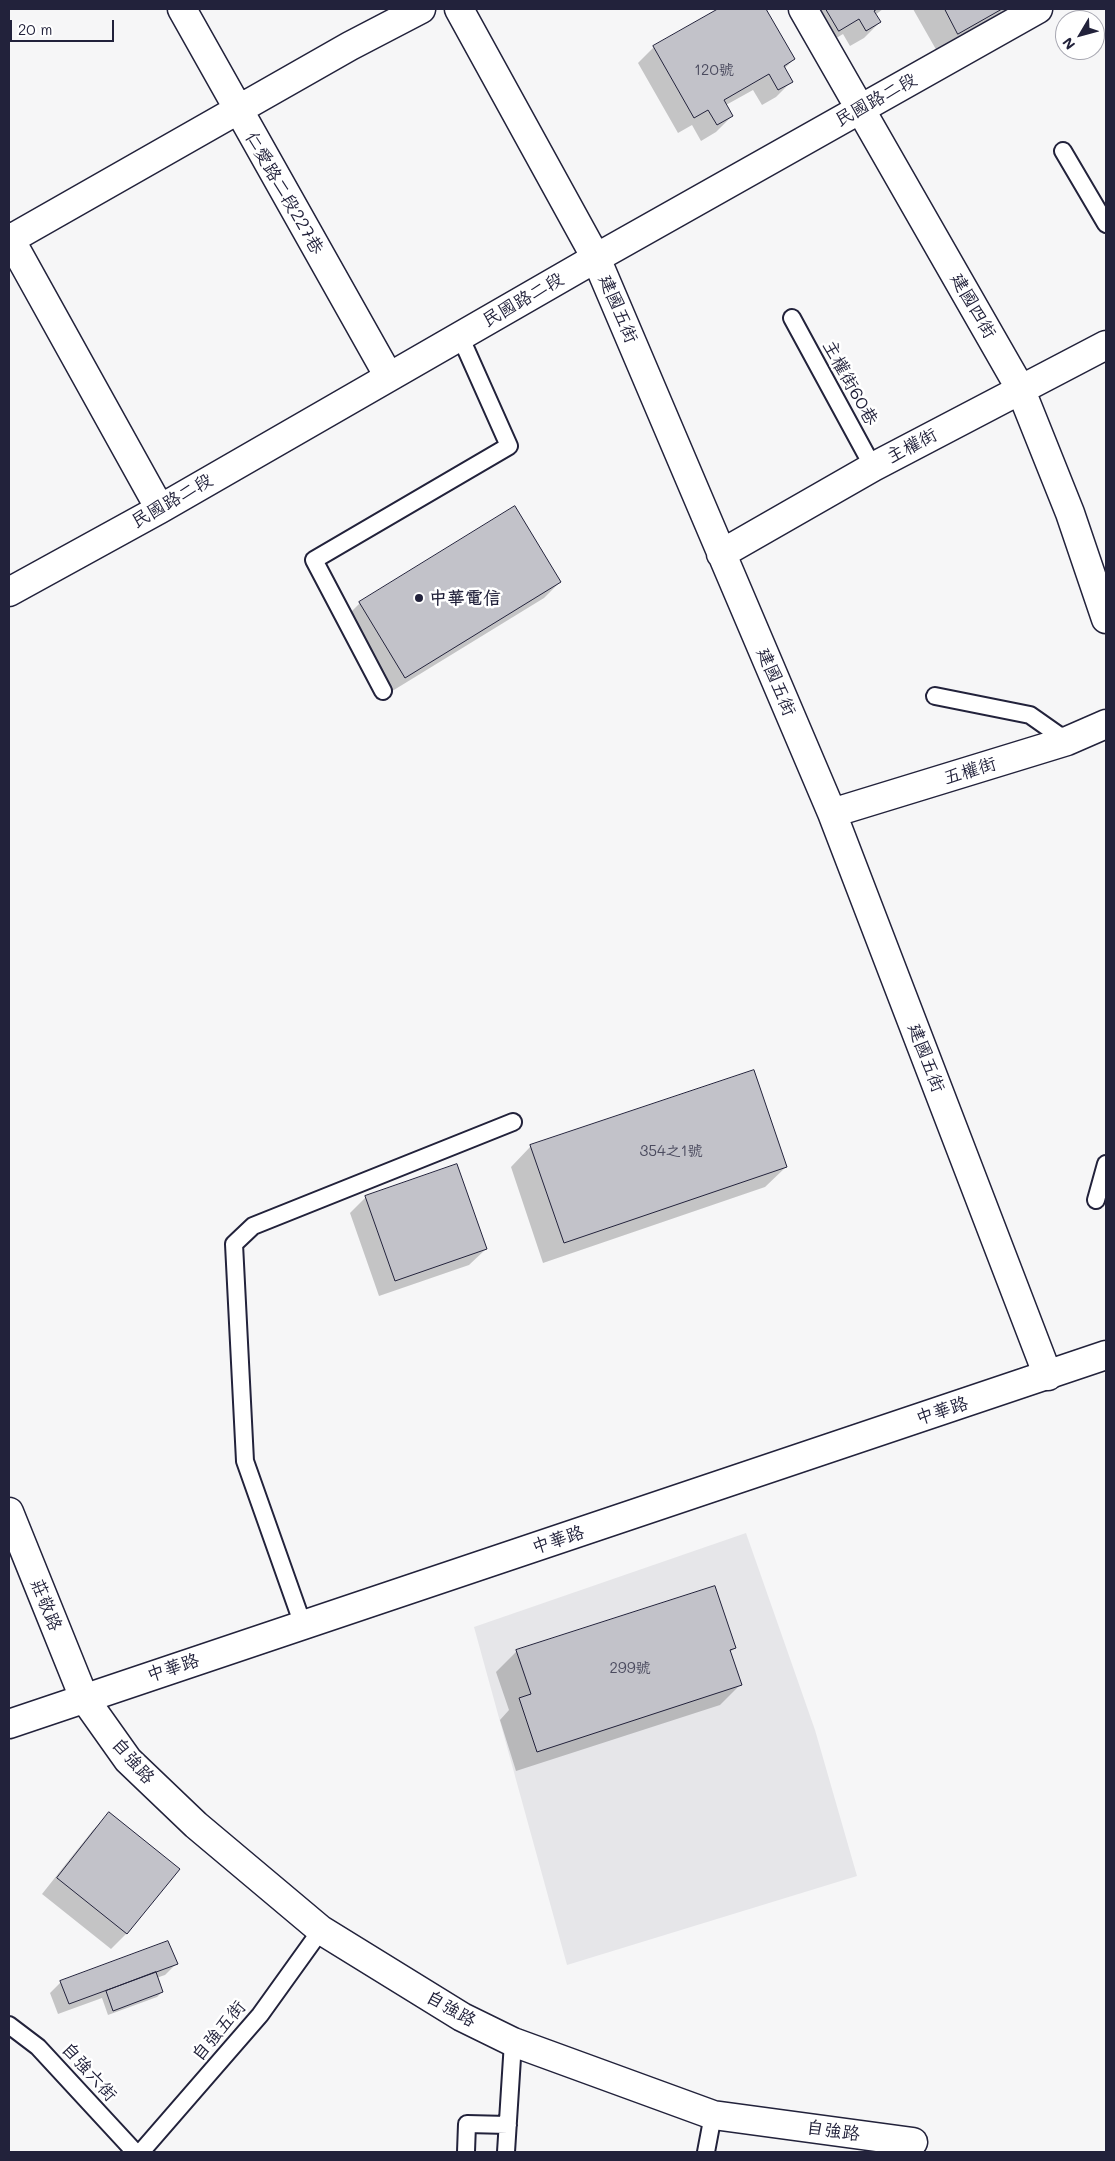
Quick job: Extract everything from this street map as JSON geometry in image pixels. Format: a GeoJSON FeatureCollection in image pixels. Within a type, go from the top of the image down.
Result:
{"type":"FeatureCollection","features":[{"type":"Feature","properties":{"kind":"street","name":"仁愛路二段227巷"},"geometry":{"type":"LineString","coordinates":[[182,9],[238,112],[389,377]]}},
{"type":"Feature","properties":{"kind":"street"},"geometry":{"type":"LineString","coordinates":[[160,509],[9,239],[238,112],[350,46],[421,9]]}},
{"type":"Feature","properties":{"kind":"street","name":"建國五街"},"geometry":{"type":"LineString","coordinates":[[459,9],[596,258],[832,813],[1048,1376]]}},
{"type":"Feature","properties":{"kind":"street","name":"建國四街"},"geometry":{"type":"LineString","coordinates":[[803,9],[1020,388],[1070,513],[1106,620]]}},
{"type":"Feature","properties":{"kind":"street","name":"民國路二段"},"geometry":{"type":"LineString","coordinates":[[9,592],[160,509],[596,258],[1038,9]]}},
{"type":"Feature","properties":{"kind":"street","name":"主權街"},"geometry":{"type":"LineString","coordinates":[[721,554],[873,467],[1020,388],[1106,345]]}},
{"type":"Feature","properties":{"kind":"street","name":"五權街"},"geometry":{"type":"LineString","coordinates":[[832,813],[1067,741],[1106,724]]}},
{"type":"Feature","properties":{"kind":"street","name":"中華路"},"geometry":{"type":"LineString","coordinates":[[9,1724],[1106,1355]]}},
{"type":"Feature","properties":{"kind":"street","name":"莊敬路"},"geometry":{"type":"LineString","coordinates":[[9,1512],[84,1698]]}},
{"type":"Feature","properties":{"kind":"street","name":"自強路"},"geometry":{"type":"LineString","coordinates":[[84,1698],[128,1760],[196,1826],[321,1930],[462,2017],[513,2042],[713,2114],[914,2147]]}},
{"type":"Feature","properties":{"kind":"lane"},"geometry":{"type":"LineString","coordinates":[[1063,152],[1106,224]]}},
{"type":"Feature","properties":{"kind":"lane","name":"主權街60巷"},"geometry":{"type":"LineString","coordinates":[[792,318],[873,467]]}},
{"type":"Feature","properties":{"kind":"lane"},"geometry":{"type":"LineString","coordinates":[[383,691],[314,560],[509,446],[460,336]]}},
{"type":"Feature","properties":{"kind":"lane"},"geometry":{"type":"LineString","coordinates":[[935,696],[1030,714],[1067,741]]}},
{"type":"Feature","properties":{"kind":"lane"},"geometry":{"type":"LineString","coordinates":[[303,1624],[245,1461],[234,1244],[253,1226],[513,1122]]}},
{"type":"Feature","properties":{"kind":"lane"},"geometry":{"type":"LineString","coordinates":[[1096,1200],[1106,1164]]}},
{"type":"Feature","properties":{"kind":"lane","name":"自強五街"},"geometry":{"type":"LineString","coordinates":[[141,2152],[260,2015],[321,1930]]}},
{"type":"Feature","properties":{"kind":"lane","name":"自強六街"},"geometry":{"type":"LineString","coordinates":[[9,2024],[38,2047],[135,2152]]}},
{"type":"Feature","properties":{"kind":"lane"},"geometry":{"type":"LineString","coordinates":[[506,2152],[513,2042]]}},
{"type":"Feature","properties":{"kind":"lane"},"geometry":{"type":"LineString","coordinates":[[706,2152],[713,2114]]}},
{"type":"Feature","properties":{"kind":"lane"},"geometry":{"type":"LineString","coordinates":[[466,2152],[467,2124],[508,2125]]}},
{"type":"Feature","properties":{"kind":"shaded area"},"geometry":{"type":"Polygon","coordinates":[[[746,1533],[815,1730],[857,1876],[567,1965],[474,1627],[746,1533]]]}},
{"type":"Feature","properties":{"kind":"building"},"geometry":{"type":"Polygon","coordinates":[[[718,9],[766,9],[795,59],[784,66],[793,82],[778,90],[769,74],[724,100],[733,116],[717,125],[708,110],[694,118],[653,46],[718,9]]]}},
{"type":"Feature","properties":{"kind":"building"},"geometry":{"type":"Polygon","coordinates":[[[826,9],[877,9],[874,11],[881,22],[866,31],[859,19],[839,31],[826,9]]]}},
{"type":"Feature","properties":{"kind":"building"},"geometry":{"type":"Polygon","coordinates":[[[945,9],[1002,9],[958,34],[945,9]]]}},
{"type":"Feature","properties":{"kind":"building"},"geometry":{"type":"Polygon","coordinates":[[[515,506],[561,582],[405,678],[359,602],[515,506]]]}},
{"type":"Feature","properties":{"kind":"building"},"geometry":{"type":"Polygon","coordinates":[[[754,1070],[787,1167],[564,1243],[530,1145],[754,1070]]]}},
{"type":"Feature","properties":{"kind":"building"},"geometry":{"type":"Polygon","coordinates":[[[457,1164],[487,1249],[395,1281],[365,1196],[457,1164]]]}},
{"type":"Feature","properties":{"kind":"building"},"geometry":{"type":"Polygon","coordinates":[[[715,1586],[736,1648],[730,1650],[742,1685],[537,1752],[519,1698],[531,1694],[516,1650],[715,1586]]]}},
{"type":"Feature","properties":{"kind":"building"},"geometry":{"type":"Polygon","coordinates":[[[109,1812],[180,1869],[127,1934],[57,1878],[109,1812]]]}},
{"type":"Feature","properties":{"kind":"building"},"geometry":{"type":"Polygon","coordinates":[[[168,1941],[178,1964],[69,2004],[60,1981],[168,1941]]]}},
{"type":"Feature","properties":{"kind":"building"},"geometry":{"type":"Polygon","coordinates":[[[156,1972],[163,1992],[113,2011],[106,1991],[156,1972]]]}},
{"type":"Feature","properties":{"kind":"place","name":"中華電信"},"geometry":{"type":"Point","coordinates":[419,598]}}]}
